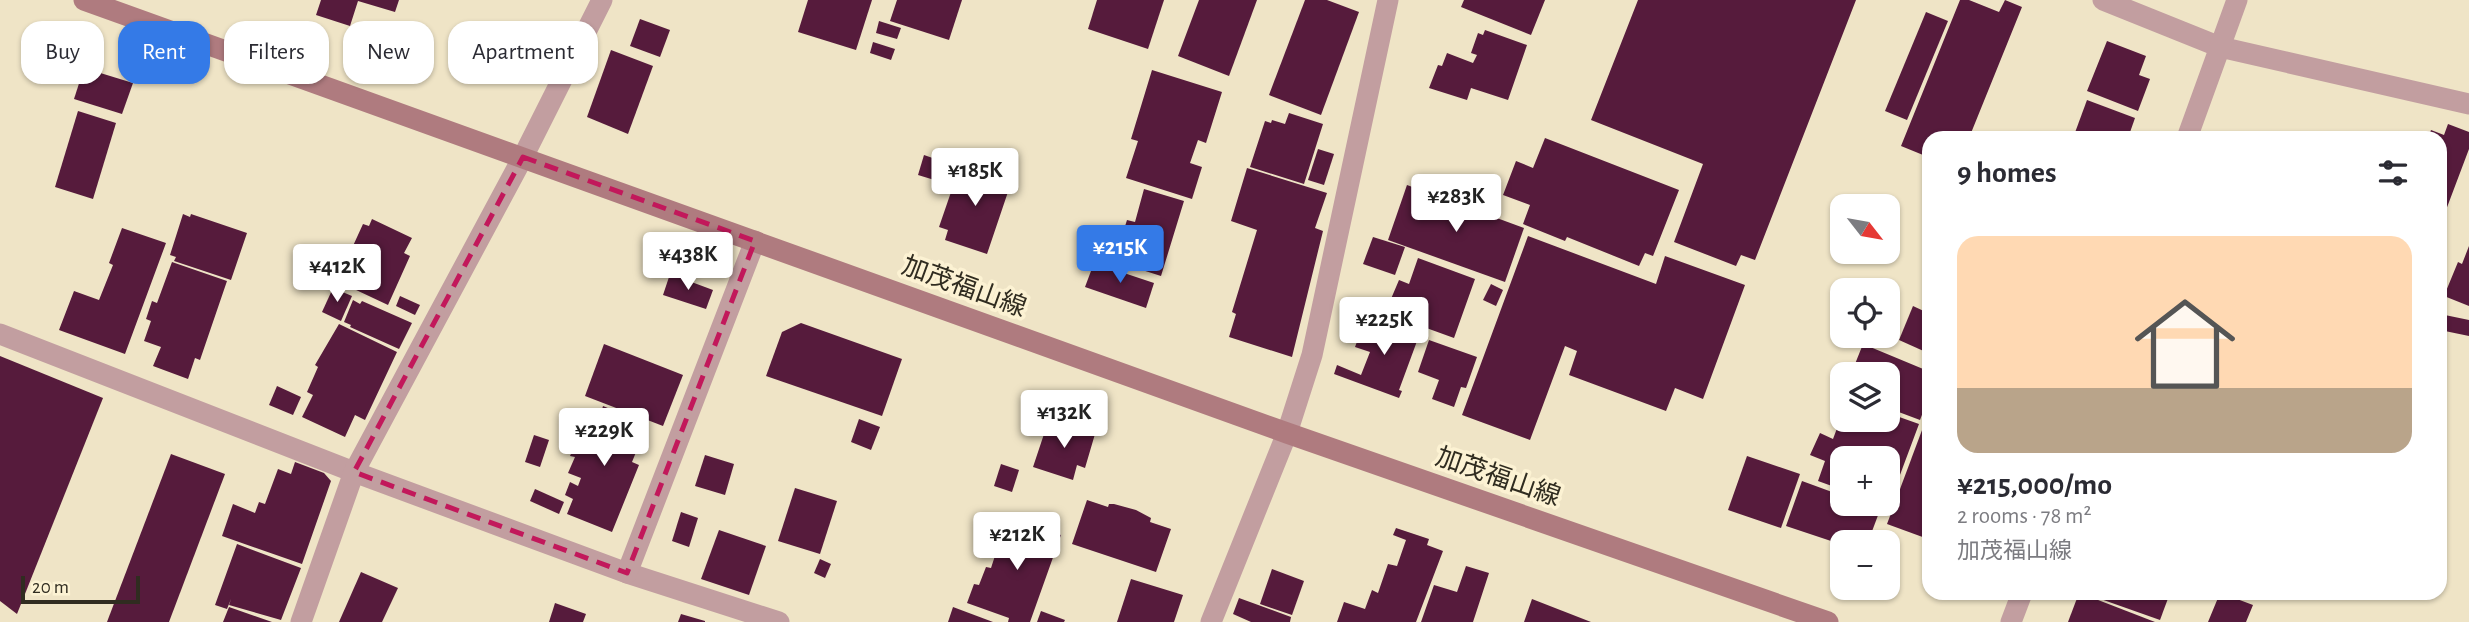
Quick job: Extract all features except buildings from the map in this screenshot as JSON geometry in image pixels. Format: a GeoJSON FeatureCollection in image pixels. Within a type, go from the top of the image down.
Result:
{"type":"FeatureCollection","features":[{"type":"Feature","properties":{"kind":"main road","name":"加茂福山線"},"geometry":{"type":"LineString","coordinates":[[84,0],[1286,433],[1828,622]]}},
{"type":"Feature","properties":{"kind":"street"},"geometry":{"type":"LineString","coordinates":[[301,622],[354,472],[523,157],[603,0]]}},
{"type":"Feature","properties":{"kind":"street"},"geometry":{"type":"LineString","coordinates":[[1211,622],[1286,433],[1312,355],[1388,0]]}},
{"type":"Feature","properties":{"kind":"street"},"geometry":{"type":"LineString","coordinates":[[2103,0],[2220,47],[2469,104]]}},
{"type":"Feature","properties":{"kind":"street"},"geometry":{"type":"LineString","coordinates":[[2190,131],[2237,0]]}},
{"type":"Feature","properties":{"kind":"street"},"geometry":{"type":"LineString","coordinates":[[626,573],[755,241]]}},
{"type":"Feature","properties":{"kind":"street"},"geometry":{"type":"LineString","coordinates":[[0,334],[354,472],[626,573],[779,622]]}},
{"type":"Feature","properties":{"kind":"street"},"geometry":{"type":"LineString","coordinates":[[2011,622],[2019,600]]}},
{"type":"Feature","properties":{"kind":"highlighted area"},"geometry":{"type":"Polygon","coordinates":[[[523,157],[755,241],[627,573],[354,472],[523,157]]]}}]}
